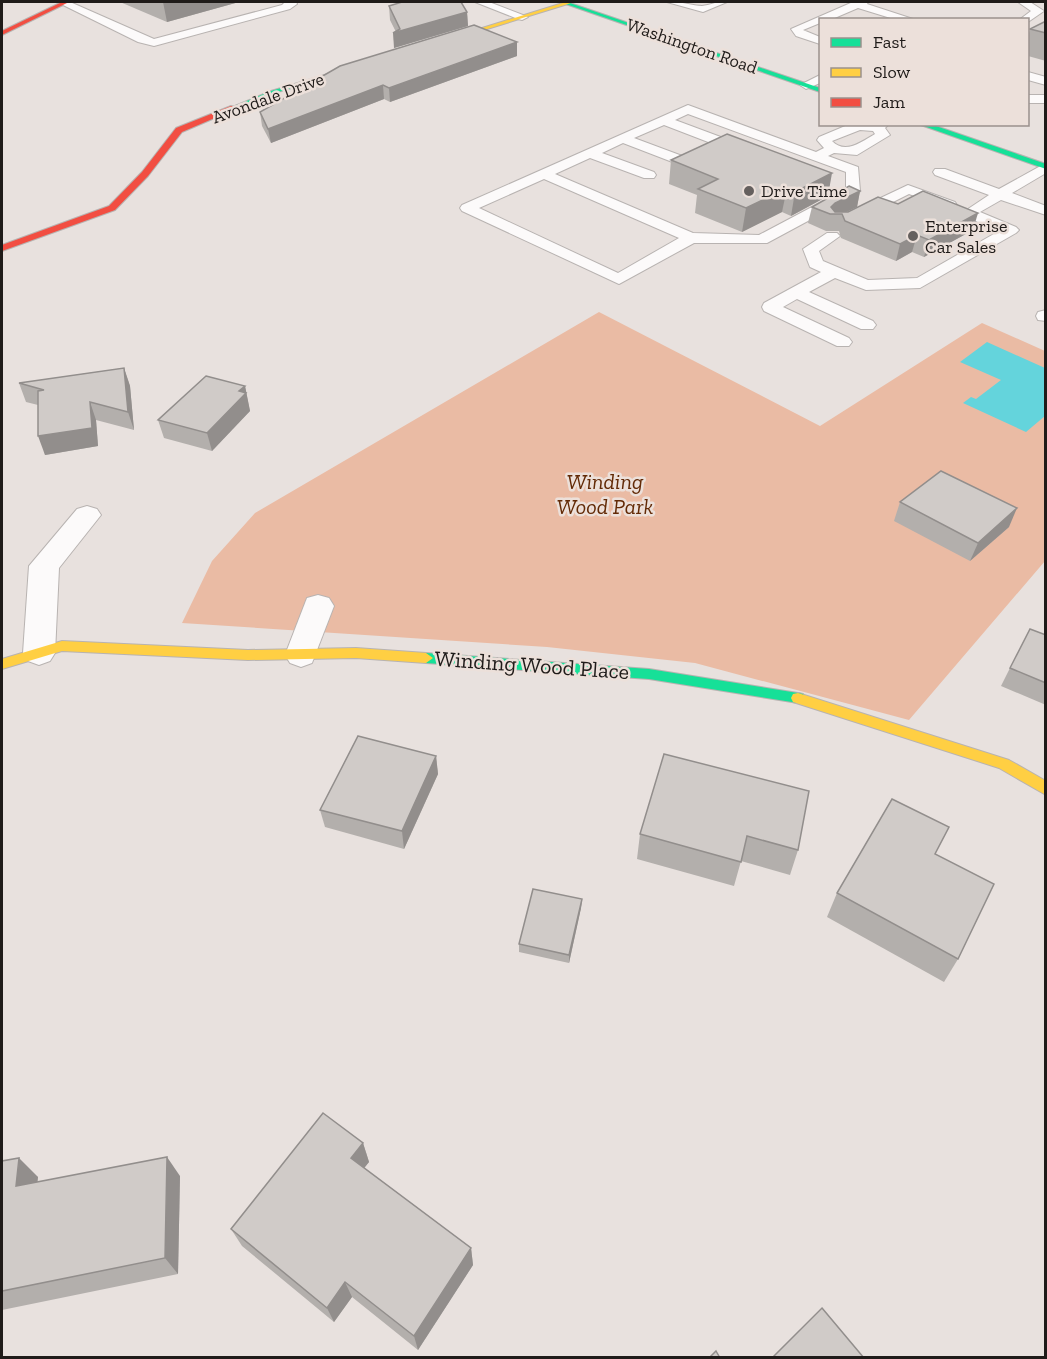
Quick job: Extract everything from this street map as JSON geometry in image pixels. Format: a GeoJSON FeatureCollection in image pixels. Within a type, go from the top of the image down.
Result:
{"type":"FeatureCollection","features":[{"type":"Feature","properties":{"kind":"street"},"geometry":{"type":"LineString","coordinates":[[2,33],[64,2]]}},
{"type":"Feature","properties":{"kind":"street"},"geometry":{"type":"LineString","coordinates":[[432,44],[566,2]]}},
{"type":"Feature","properties":{"kind":"street","name":"Washington Road"},"geometry":{"type":"LineString","coordinates":[[566,2],[819,90]]}},
{"type":"Feature","properties":{"kind":"street","name":"Avondale Drive"},"geometry":{"type":"LineString","coordinates":[[2,248],[112,208],[145,174],[179,130],[273,92],[375,62]]}},
{"type":"Feature","properties":{"kind":"street"},"geometry":{"type":"LineString","coordinates":[[927,126],[1045,167]]}},
{"type":"Feature","properties":{"kind":"street"},"geometry":{"type":"LineString","coordinates":[[39,653],[44,566],[87,515]]}},
{"type":"Feature","properties":{"kind":"street"},"geometry":{"type":"LineString","coordinates":[[301,655],[318,606]]}},
{"type":"Feature","properties":{"kind":"street","name":"Winding Wood Place"},"geometry":{"type":"LineString","coordinates":[[2,663],[62,646],[248,655],[356,653],[649,674],[800,698],[1004,764],[1046,789]]}},
{"type":"Feature","properties":{"kind":"lane"},"geometry":{"type":"LineString","coordinates":[[64,2],[142,40],[154,43],[286,7],[292,4],[290,2]]}},
{"type":"Feature","properties":{"kind":"lane"},"geometry":{"type":"LineString","coordinates":[[480,2],[522,17]]}},
{"type":"Feature","properties":{"kind":"lane"},"geometry":{"type":"LineString","coordinates":[[672,2],[703,9],[722,2]]}},
{"type":"Feature","properties":{"kind":"lane"},"geometry":{"type":"LineString","coordinates":[[1023,2],[1039,11],[1027,18]]}},
{"type":"Feature","properties":{"kind":"lane"},"geometry":{"type":"LineString","coordinates":[[829,18],[859,3],[905,18]]}},
{"type":"Feature","properties":{"kind":"lane"},"geometry":{"type":"LineString","coordinates":[[819,21],[797,28],[800,34],[819,41]]}},
{"type":"Feature","properties":{"kind":"lane"},"geometry":{"type":"LineString","coordinates":[[1029,76],[1046,81]]}},
{"type":"Feature","properties":{"kind":"lane"},"geometry":{"type":"LineString","coordinates":[[806,85],[819,79]]}},
{"type":"Feature","properties":{"kind":"lane"},"geometry":{"type":"LineString","coordinates":[[1029,99],[1046,99]]}},
{"type":"Feature","properties":{"kind":"lane"},"geometry":{"type":"LineString","coordinates":[[542,173],[691,238],[762,240],[853,191],[853,170],[688,109],[542,173],[467,208],[619,279],[691,238]]}},
{"type":"Feature","properties":{"kind":"lane"},"geometry":{"type":"LineString","coordinates":[[663,120],[721,142]]}},
{"type":"Feature","properties":{"kind":"lane"},"geometry":{"type":"LineString","coordinates":[[817,157],[832,149],[852,152],[883,135],[880,126],[858,126],[824,140],[832,149]]}},
{"type":"Feature","properties":{"kind":"lane"},"geometry":{"type":"LineString","coordinates":[[624,139],[680,160]]}},
{"type":"Feature","properties":{"kind":"lane"},"geometry":{"type":"LineString","coordinates":[[590,153],[649,175]]}},
{"type":"Feature","properties":{"kind":"lane"},"geometry":{"type":"LineString","coordinates":[[969,213],[1045,167]]}},
{"type":"Feature","properties":{"kind":"lane"},"geometry":{"type":"LineString","coordinates":[[939,172],[1046,211]]}},
{"type":"Feature","properties":{"kind":"lane"},"geometry":{"type":"LineString","coordinates":[[908,189],[969,213],[1011,230],[920,283],[866,285],[816,264],[811,249],[835,230],[908,189]]}},
{"type":"Feature","properties":{"kind":"lane"},"geometry":{"type":"LineString","coordinates":[[833,272],[771,307],[843,342]]}},
{"type":"Feature","properties":{"kind":"lane"},"geometry":{"type":"LineString","coordinates":[[796,292],[867,325]]}},
{"type":"Feature","properties":{"kind":"green space","name":"Winding Wood Park"},"geometry":{"type":"Polygon","coordinates":[[[599,312],[820,426],[982,323],[1045,351],[1045,561],[909,720],[695,663],[547,647],[182,623],[212,561],[255,513],[599,312]]]}},
{"type":"Feature","properties":{"kind":"water"},"geometry":{"type":"Polygon","coordinates":[[[987,342],[1045,368],[1045,416],[1026,432],[963,403],[971,397],[976,399],[1001,380],[960,362],[987,342]]]}},
{"type":"Feature","properties":{"kind":"building"},"geometry":{"type":"Polygon","coordinates":[[[402,2],[461,2],[467,12],[393,33],[400,29],[389,6],[402,2]]]}},
{"type":"Feature","properties":{"kind":"building"},"geometry":{"type":"Polygon","coordinates":[[[1046,21],[1046,33],[1030,29],[1046,21]]]}},
{"type":"Feature","properties":{"kind":"building"},"geometry":{"type":"Polygon","coordinates":[[[474,25],[517,42],[389,88],[383,85],[268,129],[260,112],[340,66],[474,25]]]}},
{"type":"Feature","properties":{"kind":"building"},"geometry":{"type":"Polygon","coordinates":[[[727,134],[832,173],[795,192],[787,188],[746,208],[698,189],[718,179],[671,160],[727,134]]]}},
{"type":"Feature","properties":{"kind":"building"},"geometry":{"type":"Polygon","coordinates":[[[849,186],[860,191],[835,203],[831,207],[835,212],[848,212],[878,197],[898,204],[923,191],[978,213],[929,240],[917,235],[900,244],[845,221],[842,214],[830,214],[812,207],[849,186]]]}},
{"type":"Feature","properties":{"kind":"building"},"geometry":{"type":"Polygon","coordinates":[[[124,368],[128,412],[90,402],[92,428],[38,436],[38,391],[44,390],[19,383],[124,368]]]}},
{"type":"Feature","properties":{"kind":"building"},"geometry":{"type":"Polygon","coordinates":[[[206,376],[245,386],[239,391],[246,393],[207,433],[158,420],[206,376]]]}},
{"type":"Feature","properties":{"kind":"building"},"geometry":{"type":"Polygon","coordinates":[[[941,471],[1017,508],[978,543],[900,502],[941,471]]]}},
{"type":"Feature","properties":{"kind":"building"},"geometry":{"type":"Polygon","coordinates":[[[1030,629],[1046,635],[1046,683],[1010,668],[1030,629]]]}},
{"type":"Feature","properties":{"kind":"building"},"geometry":{"type":"Polygon","coordinates":[[[358,736],[436,756],[402,831],[320,810],[358,736]]]}},
{"type":"Feature","properties":{"kind":"building"},"geometry":{"type":"Polygon","coordinates":[[[664,754],[809,791],[798,850],[747,836],[741,862],[640,834],[664,754]]]}},
{"type":"Feature","properties":{"kind":"building"},"geometry":{"type":"Polygon","coordinates":[[[892,799],[949,827],[935,854],[994,884],[958,959],[837,893],[892,799]]]}},
{"type":"Feature","properties":{"kind":"building"},"geometry":{"type":"Polygon","coordinates":[[[533,889],[582,899],[569,955],[519,944],[533,889]]]}},
{"type":"Feature","properties":{"kind":"building"},"geometry":{"type":"Polygon","coordinates":[[[323,1113],[363,1143],[351,1158],[471,1248],[414,1336],[345,1282],[327,1308],[231,1229],[323,1113]]]}},
{"type":"Feature","properties":{"kind":"building"},"geometry":{"type":"Polygon","coordinates":[[[167,1157],[165,1258],[2,1291],[2,1161],[19,1158],[16,1186],[167,1157]]]}},
{"type":"Feature","properties":{"kind":"building"},"geometry":{"type":"Polygon","coordinates":[[[822,1308],[864,1358],[772,1358],[822,1308]]]}},
{"type":"Feature","properties":{"kind":"building"},"geometry":{"type":"Polygon","coordinates":[[[716,1351],[720,1358],[709,1358],[716,1351]]]}},
{"type":"Feature","properties":{"kind":"traffic: fast"},"geometry":{"type":"LineString","coordinates":[[563,2],[819,90]]}},
{"type":"Feature","properties":{"kind":"traffic: fast"},"geometry":{"type":"LineString","coordinates":[[234,108],[273,92],[357,67]]}},
{"type":"Feature","properties":{"kind":"traffic: fast"},"geometry":{"type":"LineString","coordinates":[[927,126],[1046,167]]}},
{"type":"Feature","properties":{"kind":"traffic: fast"},"geometry":{"type":"LineString","coordinates":[[426,658],[649,674],[798,698]]}},
{"type":"Feature","properties":{"kind":"traffic: slow"},"geometry":{"type":"LineString","coordinates":[[440,42],[568,3]]}},
{"type":"Feature","properties":{"kind":"traffic: slow"},"geometry":{"type":"LineString","coordinates":[[2,664],[62,646],[248,655],[356,653],[426,658]]}},
{"type":"Feature","properties":{"kind":"traffic: slow"},"geometry":{"type":"LineString","coordinates":[[798,698],[1004,764],[1046,789]]}},
{"type":"Feature","properties":{"kind":"traffic: jam"},"geometry":{"type":"LineString","coordinates":[[2,33],[66,2]]}},
{"type":"Feature","properties":{"kind":"traffic: jam"},"geometry":{"type":"LineString","coordinates":[[2,248],[112,208],[145,174],[179,130],[234,108]]}},
{"type":"Feature","properties":{"kind":"place","name":"Drive Time"},"geometry":{"type":"Point","coordinates":[749,191]}},
{"type":"Feature","properties":{"kind":"place","name":"Enterprise Car Sales"},"geometry":{"type":"Point","coordinates":[913,236]}}]}
